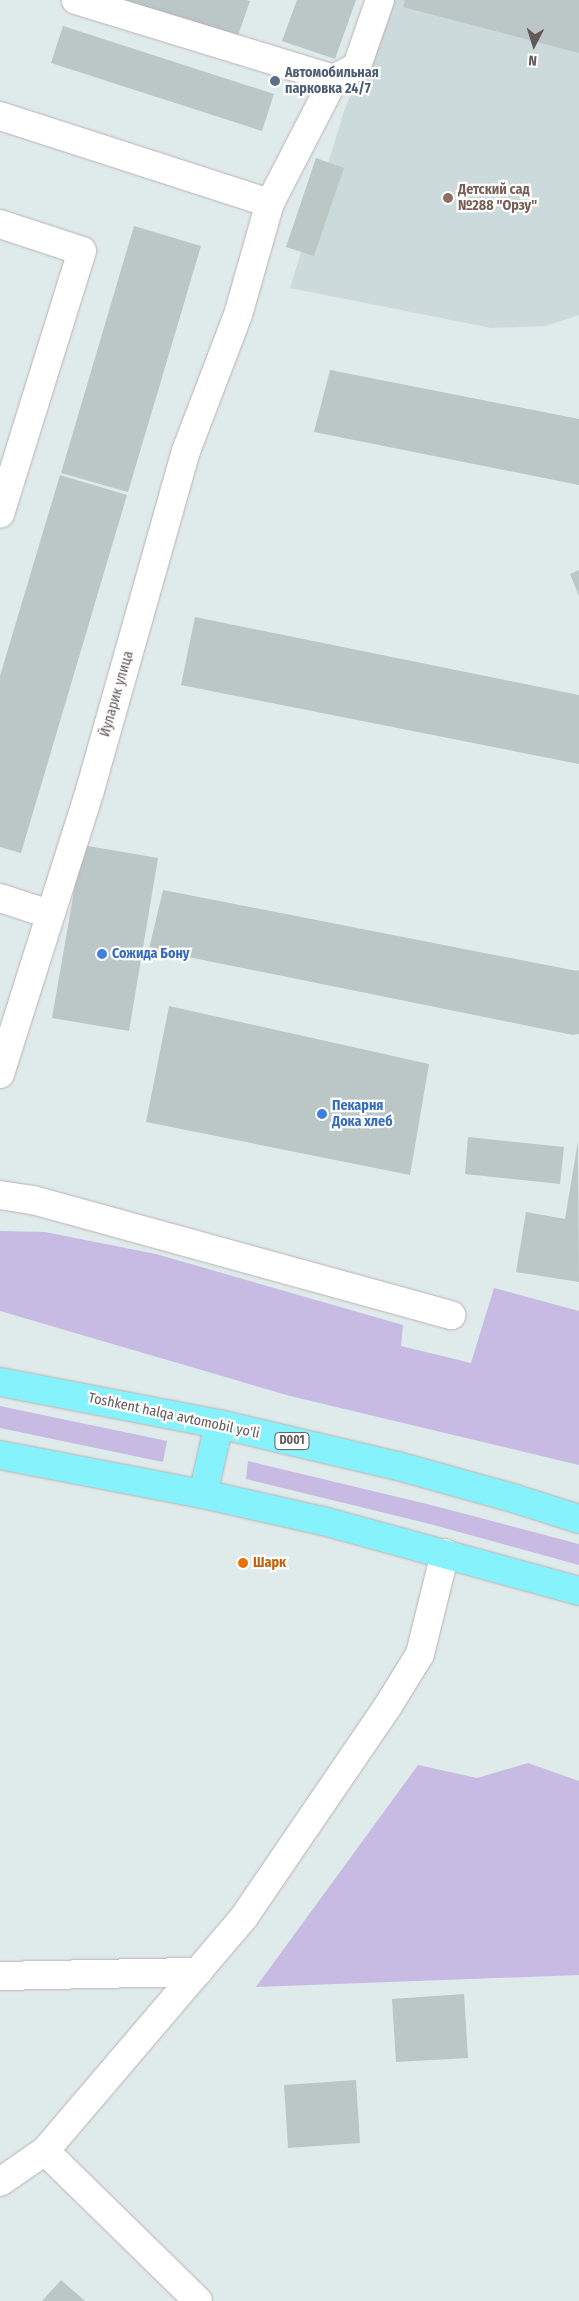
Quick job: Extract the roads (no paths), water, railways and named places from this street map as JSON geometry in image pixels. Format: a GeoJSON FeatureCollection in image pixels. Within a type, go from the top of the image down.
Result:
{"type":"FeatureCollection","features":[{"type":"Feature","properties":{"kind":"highway","name":"Toshkent halqa avtomobil yo'li"},"geometry":{"type":"LineString","coordinates":[[0,1382],[218,1424],[398,1466],[579,1519]]}},
{"type":"Feature","properties":{"kind":"highway"},"geometry":{"type":"LineString","coordinates":[[203,1494],[218,1424]]}},
{"type":"Feature","properties":{"kind":"highway"},"geometry":{"type":"LineString","coordinates":[[0,1454],[203,1494],[324,1521],[579,1591]]}},
{"type":"Feature","properties":{"kind":"street"},"geometry":{"type":"LineString","coordinates":[[76,0],[334,79],[356,66],[380,0]]}},
{"type":"Feature","properties":{"kind":"street","name":"Йуларик улица"},"geometry":{"type":"LineString","coordinates":[[0,1074],[49,914],[90,790],[186,451],[238,315],[270,203],[334,79]]}},
{"type":"Feature","properties":{"kind":"street"},"geometry":{"type":"LineString","coordinates":[[0,116],[270,203]]}},
{"type":"Feature","properties":{"kind":"street"},"geometry":{"type":"LineString","coordinates":[[0,224],[82,251],[0,514]]}},
{"type":"Feature","properties":{"kind":"street"},"geometry":{"type":"LineString","coordinates":[[0,898],[49,914]]}},
{"type":"Feature","properties":{"kind":"street"},"geometry":{"type":"LineString","coordinates":[[0,1195],[33,1200],[451,1314]]}},
{"type":"Feature","properties":{"kind":"street"},"geometry":{"type":"LineString","coordinates":[[0,2182],[45,2150],[244,1916],[388,1706],[420,1654],[445,1553]]}},
{"type":"Feature","properties":{"kind":"street"},"geometry":{"type":"LineString","coordinates":[[0,1976],[198,1972]]}},
{"type":"Feature","properties":{"kind":"street"},"geometry":{"type":"LineString","coordinates":[[45,2150],[198,2301]]}},
{"type":"Feature","properties":{"kind":"place","name":"Автомобильная парковка 24/7"},"geometry":{"type":"Point","coordinates":[275,81]}},
{"type":"Feature","properties":{"kind":"place","name":"Детский сад №288 \"Орзу\""},"geometry":{"type":"Point","coordinates":[448,198]}},
{"type":"Feature","properties":{"kind":"place","name":"Сожида Бону"},"geometry":{"type":"Point","coordinates":[102,954]}},
{"type":"Feature","properties":{"kind":"place","name":"Пекарня Дока хлеб"},"geometry":{"type":"Point","coordinates":[322,1114]}},
{"type":"Feature","properties":{"kind":"place","name":"Шарк"},"geometry":{"type":"Point","coordinates":[243,1563]}}]}
